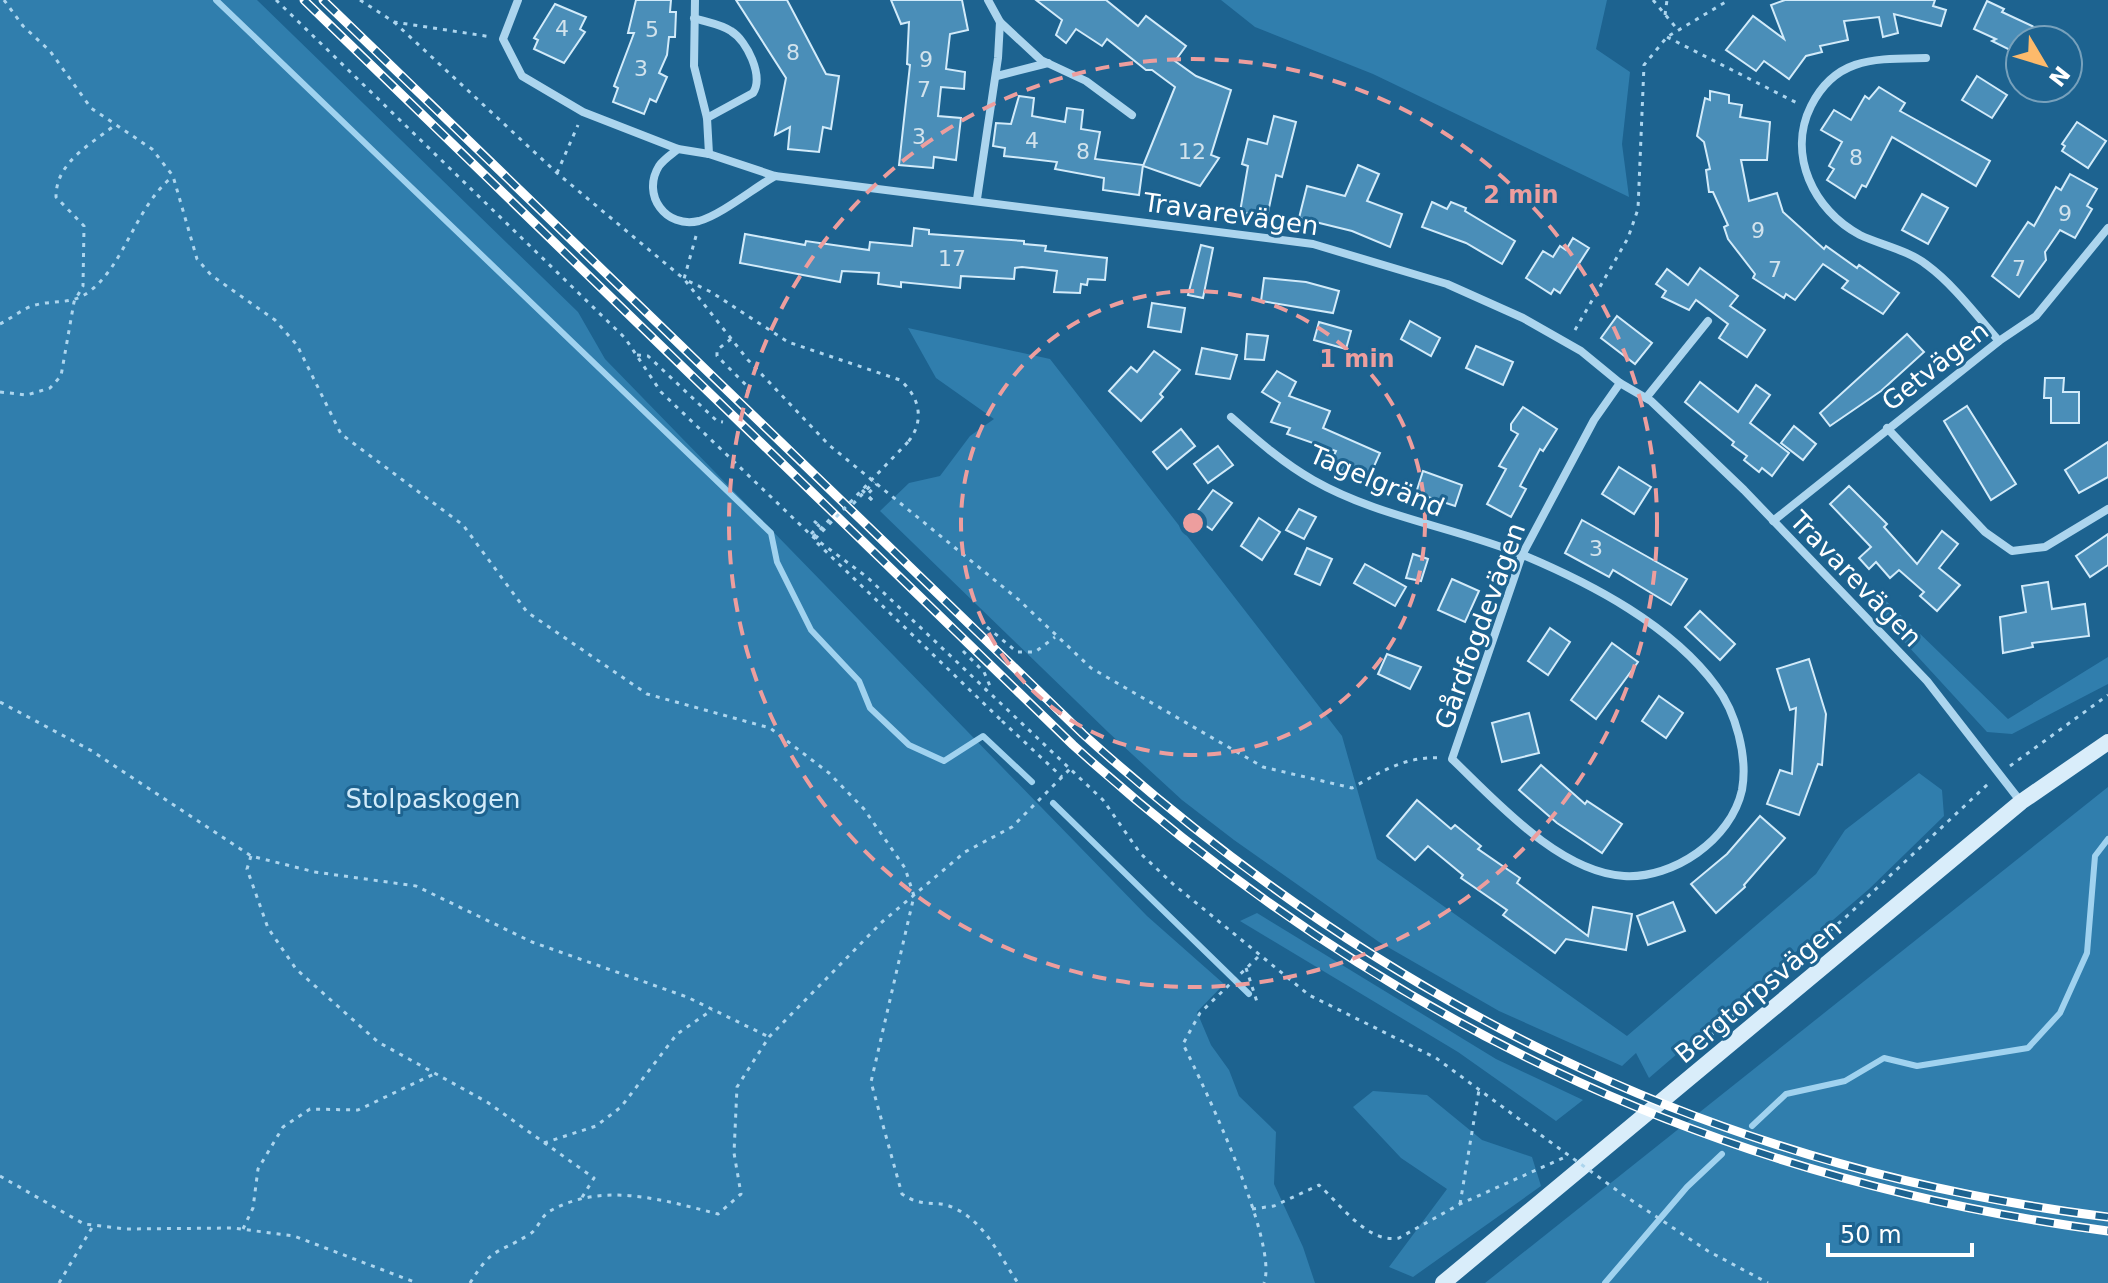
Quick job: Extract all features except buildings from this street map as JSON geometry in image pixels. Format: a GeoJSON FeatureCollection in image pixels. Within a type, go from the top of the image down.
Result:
{"type":"FeatureCollection","features":[{"type":"Feature","properties":{"kind":"main road","name":"Bergtorpsvägen"},"geometry":{"type":"LineString","coordinates":[[1443,1283],[2021,802],[2108,742]]}},
{"type":"Feature","properties":{"kind":"street"},"geometry":{"type":"LineString","coordinates":[[503,39],[518,0]]}},
{"type":"Feature","properties":{"kind":"street"},"geometry":{"type":"LineString","coordinates":[[695,0],[694,66],[707,118],[709,154]]}},
{"type":"Feature","properties":{"kind":"street"},"geometry":{"type":"LineString","coordinates":[[988,0],[1000,22],[1048,63],[1086,81],[1132,115]]}},
{"type":"Feature","properties":{"kind":"street"},"geometry":{"type":"LineString","coordinates":[[694,18],[730,30],[740,40],[756,71],[758,86],[753,93],[707,118]]}},
{"type":"Feature","properties":{"kind":"street"},"geometry":{"type":"LineString","coordinates":[[977,199],[997,76],[1000,22]]}},
{"type":"Feature","properties":{"kind":"street","name":"Travarevägen"},"geometry":{"type":"LineString","coordinates":[[503,39],[522,76],[583,112],[678,149],[709,154],[775,176],[977,199],[1313,244],[1447,284],[1523,318],[1568,344],[1620,383],[1646,398],[1773,521],[1927,681],[2021,802]]}},
{"type":"Feature","properties":{"kind":"street"},"geometry":{"type":"LineString","coordinates":[[1926,58],[1850,65],[1819,89],[1804,118],[1800,155],[1808,178],[1828,212],[1858,234],[1926,264],[1999,341]]}},
{"type":"Feature","properties":{"kind":"street"},"geometry":{"type":"LineString","coordinates":[[997,76],[1048,63]]}},
{"type":"Feature","properties":{"kind":"street"},"geometry":{"type":"LineString","coordinates":[[678,149],[658,167],[655,201],[668,218],[676,222],[701,220],[775,176]]}},
{"type":"Feature","properties":{"kind":"street","name":"Getvägen"},"geometry":{"type":"LineString","coordinates":[[1773,521],[1887,428],[2036,316],[2108,228]]}},
{"type":"Feature","properties":{"kind":"street"},"geometry":{"type":"LineString","coordinates":[[1646,398],[1708,321]]}},
{"type":"Feature","properties":{"kind":"street","name":"Gårdfogdevägen"},"geometry":{"type":"LineString","coordinates":[[1452,759],[1522,555],[1594,420],[1620,383]]}},
{"type":"Feature","properties":{"kind":"street","name":"Tagelgränd"},"geometry":{"type":"LineString","coordinates":[[1231,417],[1276,456],[1314,481],[1406,520],[1522,555],[1618,602],[1681,647],[1717,687],[1731,713],[1742,759],[1742,791],[1725,825],[1699,853],[1660,873],[1623,876],[1549,847],[1452,759]]}},
{"type":"Feature","properties":{"kind":"street"},"geometry":{"type":"LineString","coordinates":[[1887,428],[1985,532],[2012,551],[2045,547],[2108,509]]}},
{"type":"Feature","properties":{"kind":"path"},"geometry":{"type":"LineString","coordinates":[[4,0],[23,26],[50,51],[91,108],[152,149],[173,176],[197,259],[211,275],[275,320],[297,345],[341,434],[463,525],[527,612],[647,694],[770,728],[829,773],[864,809],[905,868],[914,896],[871,1082],[902,1194],[916,1204],[953,1207],[980,1226],[1018,1283]]}},
{"type":"Feature","properties":{"kind":"path"},"geometry":{"type":"LineString","coordinates":[[276,0],[625,338],[661,392],[812,535],[867,577],[1103,800],[1140,853],[1258,957],[1309,995],[1436,1058],[1622,1194],[1768,1283]]}},
{"type":"Feature","properties":{"kind":"path"},"geometry":{"type":"LineString","coordinates":[[360,0],[394,22],[557,173],[684,279],[731,339],[829,445],[1019,600],[1055,637],[1127,692],[1263,767],[1352,788],[1396,763],[1424,757],[1452,759]]}},
{"type":"Feature","properties":{"kind":"path"},"geometry":{"type":"LineString","coordinates":[[1653,0],[1678,30]]}},
{"type":"Feature","properties":{"kind":"path"},"geometry":{"type":"LineString","coordinates":[[1665,15],[1667,0]]}},
{"type":"Feature","properties":{"kind":"path"},"geometry":{"type":"LineString","coordinates":[[1568,344],[1628,238],[1638,209],[1644,65],[1667,37],[1729,0]]}},
{"type":"Feature","properties":{"kind":"path"},"geometry":{"type":"LineString","coordinates":[[394,22],[503,39]]}},
{"type":"Feature","properties":{"kind":"path"},"geometry":{"type":"LineString","coordinates":[[1667,37],[1810,109]]}},
{"type":"Feature","properties":{"kind":"path"},"geometry":{"type":"LineString","coordinates":[[557,173],[583,112]]}},
{"type":"Feature","properties":{"kind":"path"},"geometry":{"type":"LineString","coordinates":[[0,392],[27,395],[50,388],[61,376],[74,302],[83,286],[84,226],[56,197],[56,181],[66,164],[115,125]]}},
{"type":"Feature","properties":{"kind":"path"},"geometry":{"type":"LineString","coordinates":[[0,324],[34,306],[74,302],[93,289],[120,252],[151,194],[173,176]]}},
{"type":"Feature","properties":{"kind":"path"},"geometry":{"type":"LineString","coordinates":[[684,279],[701,220]]}},
{"type":"Feature","properties":{"kind":"path"},"geometry":{"type":"LineString","coordinates":[[684,279],[711,292],[788,342],[900,380],[912,393],[919,412],[917,429],[814,540],[1062,777]]}},
{"type":"Feature","properties":{"kind":"path"},"geometry":{"type":"LineString","coordinates":[[731,339],[717,350],[717,356],[747,386],[748,393]]}},
{"type":"Feature","properties":{"kind":"path"},"geometry":{"type":"LineString","coordinates":[[637,355],[648,356],[723,422]]}},
{"type":"Feature","properties":{"kind":"path"},"geometry":{"type":"LineString","coordinates":[[867,495],[876,483]]}},
{"type":"Feature","properties":{"kind":"path"},"geometry":{"type":"LineString","coordinates":[[853,504],[876,483]]}},
{"type":"Feature","properties":{"kind":"path"},"geometry":{"type":"LineString","coordinates":[[862,490],[872,500]]}},
{"type":"Feature","properties":{"kind":"path"},"geometry":{"type":"LineString","coordinates":[[812,535],[832,517]]}},
{"type":"Feature","properties":{"kind":"path"},"geometry":{"type":"LineString","coordinates":[[814,521],[824,530]]}},
{"type":"Feature","properties":{"kind":"path"},"geometry":{"type":"LineString","coordinates":[[812,535],[819,526]]}},
{"type":"Feature","properties":{"kind":"path"},"geometry":{"type":"LineString","coordinates":[[987,627],[1017,652],[1035,652],[1055,637]]}},
{"type":"Feature","properties":{"kind":"path"},"geometry":{"type":"LineString","coordinates":[[963,651],[984,672],[990,686],[985,691]]}},
{"type":"Feature","properties":{"kind":"path"},"geometry":{"type":"LineString","coordinates":[[1702,1043],[1857,907],[1998,774],[2108,695]]}},
{"type":"Feature","properties":{"kind":"path"},"geometry":{"type":"LineString","coordinates":[[0,702],[92,751],[251,856],[315,872],[416,886],[532,942],[687,997],[769,1037]]}},
{"type":"Feature","properties":{"kind":"path"},"geometry":{"type":"LineString","coordinates":[[470,1283],[487,1255],[533,1232],[547,1213],[581,1199],[626,1193],[718,1214],[741,1194],[734,1153],[737,1087],[769,1037],[828,980],[847,956],[914,896],[965,852],[1012,827],[1070,769]]}},
{"type":"Feature","properties":{"kind":"path"},"geometry":{"type":"LineString","coordinates":[[251,856],[247,869],[268,928],[296,969],[378,1042],[487,1102],[594,1178],[581,1199]]}},
{"type":"Feature","properties":{"kind":"path"},"geometry":{"type":"LineString","coordinates":[[1258,957],[1200,1013],[1183,1044],[1216,1113],[1252,1209],[1269,1269],[1264,1283]]}},
{"type":"Feature","properties":{"kind":"path"},"geometry":{"type":"LineString","coordinates":[[1246,968],[1258,1005]]}},
{"type":"Feature","properties":{"kind":"path"},"geometry":{"type":"LineString","coordinates":[[544,1143],[596,1126],[621,1107],[677,1034],[713,1009]]}},
{"type":"Feature","properties":{"kind":"path"},"geometry":{"type":"LineString","coordinates":[[243,1229],[253,1208],[258,1169],[283,1127],[310,1109],[358,1110],[435,1074]]}},
{"type":"Feature","properties":{"kind":"path"},"geometry":{"type":"LineString","coordinates":[[1460,1204],[1479,1090]]}},
{"type":"Feature","properties":{"kind":"path"},"geometry":{"type":"LineString","coordinates":[[1252,1209],[1274,1206],[1319,1185],[1374,1237],[1388,1240],[1399,1238],[1460,1204],[1572,1153]]}},
{"type":"Feature","properties":{"kind":"path"},"geometry":{"type":"LineString","coordinates":[[0,1176],[84,1224],[126,1229],[243,1229],[294,1236],[417,1283]]}},
{"type":"Feature","properties":{"kind":"path"},"geometry":{"type":"LineString","coordinates":[[59,1283],[93,1226]]}},
{"type":"Feature","properties":{"kind":"green space","name":"Stolpaskogen"},"geometry":{"type":"Polygon","coordinates":[[[0,0],[257,0],[578,312],[605,359],[1147,916],[1224,984],[1197,1012],[1211,1045],[1229,1070],[1239,1096],[1276,1132],[1274,1184],[1303,1247],[1315,1283],[0,1283],[0,0]]]}},
{"type":"Feature","properties":{"kind":"green space"},"geometry":{"type":"Polygon","coordinates":[[[1221,0],[1607,0],[1596,49],[1630,72],[1622,144],[1629,197],[1373,74],[1255,27],[1221,0]]]}},
{"type":"Feature","properties":{"kind":"green space"},"geometry":{"type":"Polygon","coordinates":[[[908,328],[1050,359],[1342,736],[1377,859],[1627,1036],[1816,874],[1845,830],[1919,773],[1942,790],[1944,816],[1869,889],[1649,1078],[1636,1053],[1622,1066],[1499,1011],[1379,942],[1182,800],[880,511],[909,483],[940,476],[970,436],[994,419],[936,378],[908,328]]]}},
{"type":"Feature","properties":{"kind":"green space"},"geometry":{"type":"Polygon","coordinates":[[[1882,597],[2008,719],[2108,657],[2108,684],[2012,734],[1987,732],[1873,608],[1882,597]]]}},
{"type":"Feature","properties":{"kind":"green space"},"geometry":{"type":"Polygon","coordinates":[[[2108,787],[2108,1283],[1485,1283],[2108,787]]]}},
{"type":"Feature","properties":{"kind":"green space"},"geometry":{"type":"Polygon","coordinates":[[[1257,913],[1496,1059],[1583,1100],[1556,1121],[1458,1052],[1240,921],[1257,913]]]}},
{"type":"Feature","properties":{"kind":"green space"},"geometry":{"type":"Polygon","coordinates":[[[1373,1091],[1427,1095],[1482,1140],[1532,1157],[1541,1186],[1413,1277],[1389,1267],[1447,1189],[1401,1158],[1353,1107],[1373,1091]]]}},
{"type":"Feature","properties":{"kind":"waterway"},"geometry":{"type":"LineString","coordinates":[[216,0],[771,533],[777,562],[811,630],[859,681],[870,708],[909,745],[944,761],[983,736],[1032,782]]}},
{"type":"Feature","properties":{"kind":"waterway"},"geometry":{"type":"LineString","coordinates":[[1053,803],[1249,994]]}},
{"type":"Feature","properties":{"kind":"waterway"},"geometry":{"type":"LineString","coordinates":[[1752,1126],[1786,1094],[1845,1081],[1884,1058],[1917,1066],[2028,1048],[2060,1013],[2087,953],[2095,856],[2108,839]]}},
{"type":"Feature","properties":{"kind":"waterway"},"geometry":{"type":"LineString","coordinates":[[1605,1283],[1687,1187],[1722,1154]]}},
{"type":"Feature","properties":{"kind":"railway"},"geometry":{"type":"LineString","coordinates":[[304,0],[1073,745],[1187,841],[1304,928],[1426,1004],[1552,1070],[1683,1126],[1819,1171],[1961,1206],[2108,1231]]}},
{"type":"Feature","properties":{"kind":"railway"},"geometry":{"type":"LineString","coordinates":[[323,0],[1083,734],[1196,829],[1312,915],[1433,991],[1557,1057],[1687,1113],[1821,1158],[1962,1193],[2108,1217]]}}]}
